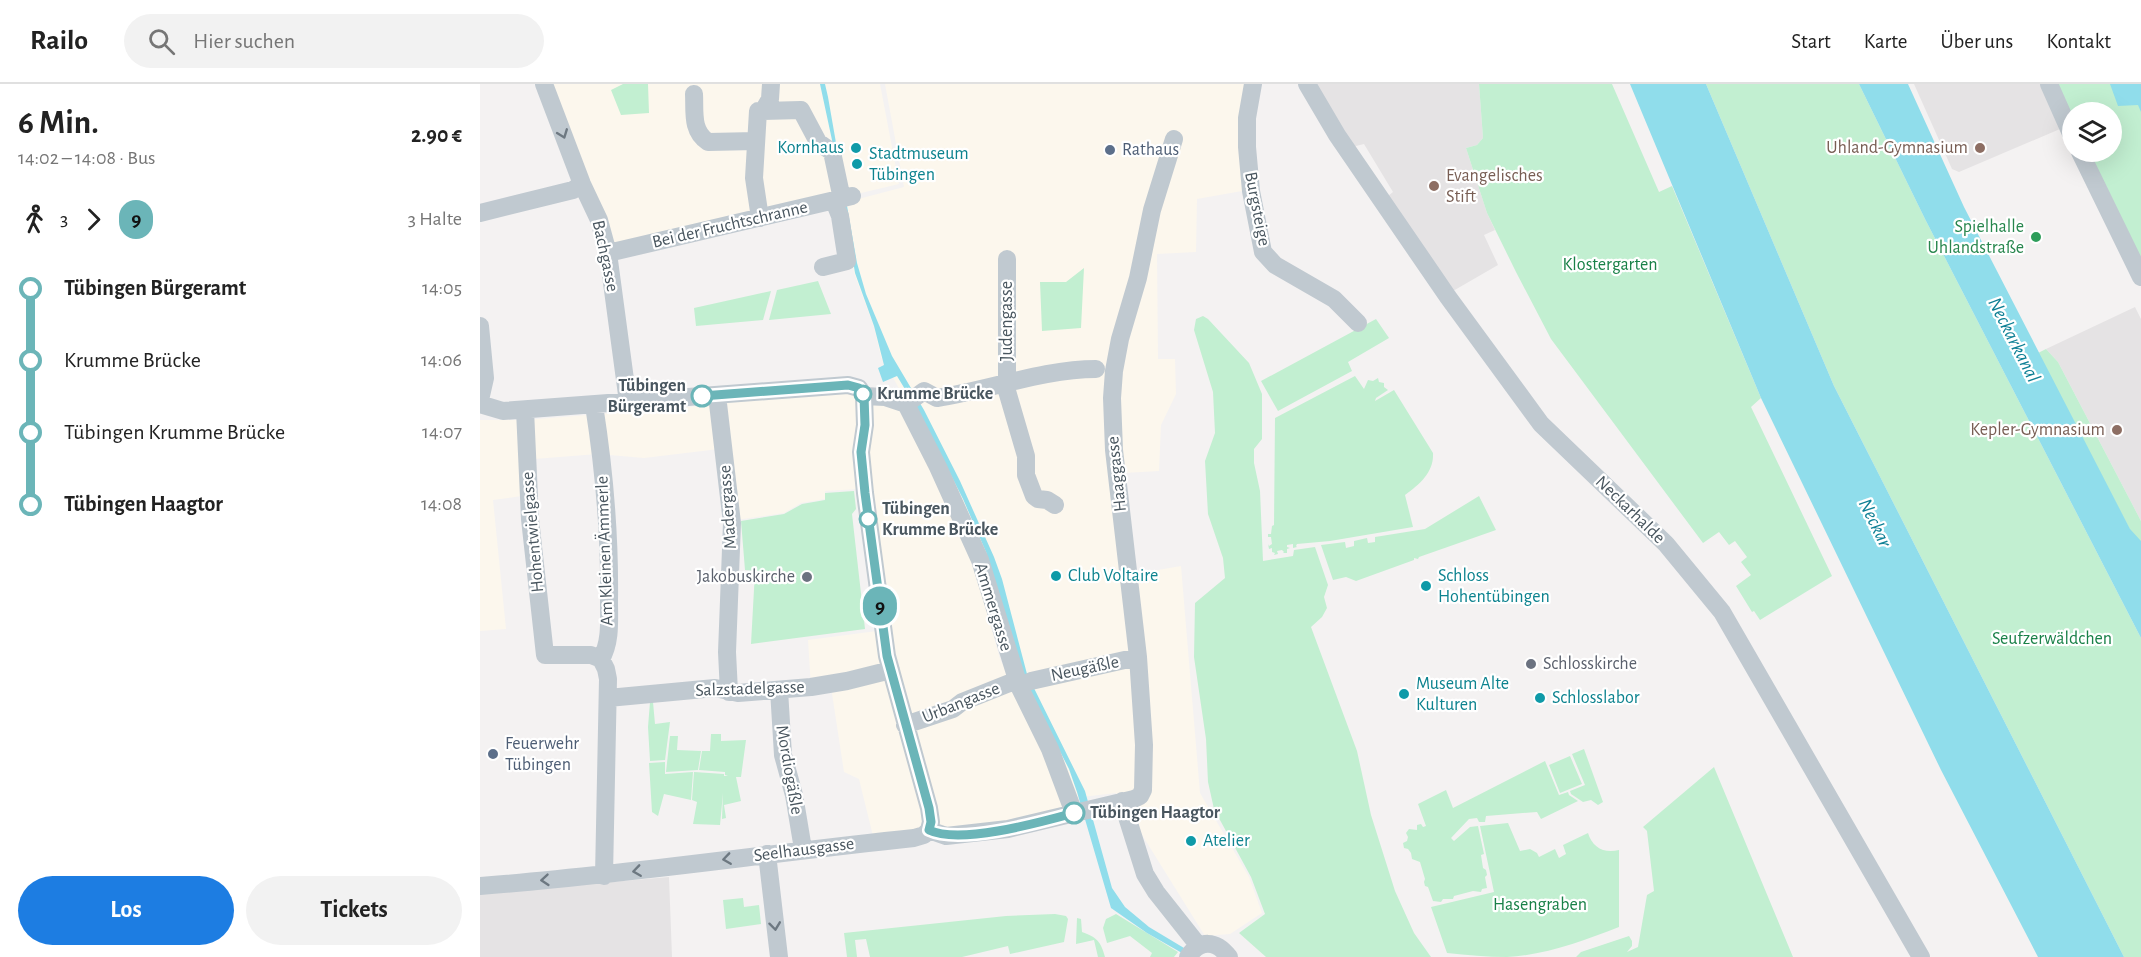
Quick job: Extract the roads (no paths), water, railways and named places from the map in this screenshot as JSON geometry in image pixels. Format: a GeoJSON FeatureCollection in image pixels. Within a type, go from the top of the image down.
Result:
{"type":"FeatureCollection","features":[{"type":"Feature","properties":{"kind":"street","name":"Bachgasse"},"geometry":{"type":"LineString","coordinates":[[544,84],[582,184],[600,220],[608,253],[628,402]]}},
{"type":"Feature","properties":{"kind":"street"},"geometry":{"type":"LineString","coordinates":[[763,111],[770,99],[771,84]]}},
{"type":"Feature","properties":{"kind":"street","name":"Burgsteige"},"geometry":{"type":"LineString","coordinates":[[1253,84],[1247,118],[1247,147],[1251,191],[1263,252],[1275,265],[1334,299],[1358,323]]}},
{"type":"Feature","properties":{"kind":"street","name":"Neckarhalde"},"geometry":{"type":"LineString","coordinates":[[1307,84],[1337,135],[1448,297],[1541,424],[1666,544],[1722,612],[1921,957]]}},
{"type":"Feature","properties":{"kind":"street"},"geometry":{"type":"LineString","coordinates":[[2049,84],[2062,113]]}},
{"type":"Feature","properties":{"kind":"street"},"geometry":{"type":"LineString","coordinates":[[694,94],[696,129],[703,139],[708,142],[756,141]]}},
{"type":"Feature","properties":{"kind":"street"},"geometry":{"type":"LineString","coordinates":[[760,218],[754,178],[758,111],[801,110],[818,142],[832,152],[842,199],[840,216],[847,261],[823,267]]}},
{"type":"Feature","properties":{"kind":"street","name":"Haaggasse"},"geometry":{"type":"LineString","coordinates":[[1122,801],[1140,796],[1144,783],[1144,745],[1138,657],[1114,450],[1112,390],[1115,360],[1143,256],[1152,210],[1174,139]]}},
{"type":"Feature","properties":{"kind":"street"},"geometry":{"type":"LineString","coordinates":[[2085,162],[2141,277]]}},
{"type":"Feature","properties":{"kind":"street"},"geometry":{"type":"LineString","coordinates":[[480,213],[573,190],[582,184]]}},
{"type":"Feature","properties":{"kind":"street","name":"Bei der Fruchtschranne"},"geometry":{"type":"LineString","coordinates":[[608,253],[842,199]]}},
{"type":"Feature","properties":{"kind":"street","name":"Judengasse"},"geometry":{"type":"LineString","coordinates":[[1007,259],[1006,383],[1008,396],[1026,456],[1026,475],[1034,496],[1055,505]]}},
{"type":"Feature","properties":{"kind":"street"},"geometry":{"type":"LineString","coordinates":[[480,326],[484,378],[480,402],[497,411],[852,385],[859,388],[864,396],[865,425],[861,452],[881,614],[891,670],[929,808],[931,822],[929,830]]}},
{"type":"Feature","properties":{"kind":"street","name":"Judengasse"},"geometry":{"type":"LineString","coordinates":[[906,404],[924,391],[937,398],[1082,369],[1096,369]]}},
{"type":"Feature","properties":{"kind":"street","name":"Madergasse"},"geometry":{"type":"LineString","coordinates":[[717,395],[732,523],[727,651],[729,692]]}},
{"type":"Feature","properties":{"kind":"street"},"geometry":{"type":"LineString","coordinates":[[864,396],[885,396],[906,404]]}},
{"type":"Feature","properties":{"kind":"street","name":"Ammergasse"},"geometry":{"type":"LineString","coordinates":[[906,404],[954,486],[986,558],[1024,681],[1074,813]]}},
{"type":"Feature","properties":{"kind":"street","name":"Am Kleinen Ämmerle"},"geometry":{"type":"LineString","coordinates":[[594,405],[603,464],[609,571],[608,634],[601,659],[608,679],[604,876]]}},
{"type":"Feature","properties":{"kind":"street","name":"Hohentwielgasse"},"geometry":{"type":"LineString","coordinates":[[525,410],[530,519],[545,655],[591,655],[601,659]]}},
{"type":"Feature","properties":{"kind":"street","name":"Neugäßle"},"geometry":{"type":"LineString","coordinates":[[1024,681],[1138,657]]}},
{"type":"Feature","properties":{"kind":"street","name":"Salzstadelgasse"},"geometry":{"type":"LineString","coordinates":[[608,698],[715,688],[738,693],[778,690],[847,681],[891,670]]}},
{"type":"Feature","properties":{"kind":"street","name":"Urbangasse"},"geometry":{"type":"LineString","coordinates":[[905,725],[954,709],[962,702],[1024,681]]}},
{"type":"Feature","properties":{"kind":"street","name":"Mordiogäßle"},"geometry":{"type":"LineString","coordinates":[[778,690],[783,755],[794,795],[803,849]]}},
{"type":"Feature","properties":{"kind":"street"},"geometry":{"type":"LineString","coordinates":[[1122,801],[1145,874],[1193,951],[1212,945],[1223,949],[1229,956]]}},
{"type":"Feature","properties":{"kind":"street","name":"Seelhausgasse"},"geometry":{"type":"LineString","coordinates":[[480,886],[604,876],[803,849],[914,838],[924,835],[929,830],[946,836],[981,832],[1029,825],[1122,801]]}},
{"type":"Feature","properties":{"kind":"street"},"geometry":{"type":"LineString","coordinates":[[767,854],[779,957]]}},
{"type":"Feature","properties":{"kind":"water"},"geometry":{"type":"Polygon","coordinates":[[[820,84],[825,84],[828,97],[857,263],[866,294],[892,356],[924,410],[960,481],[994,557],[1027,674],[1085,791],[1112,888],[1125,907],[1149,927],[1199,957],[1189,957],[1147,933],[1111,908],[1069,769],[1029,691],[986,552],[963,499],[920,414],[897,376],[883,382],[878,368],[884,365],[874,326],[855,273],[838,168],[820,84]]]}},
{"type":"Feature","properties":{"kind":"water","name":"Neckar"},"geometry":{"type":"Polygon","coordinates":[[[1630,84],[1706,84],[1834,386],[2124,957],[2038,957],[1941,770],[1761,398],[1630,84]]]}},
{"type":"Feature","properties":{"kind":"water","name":"Neckarkanal"},"geometry":{"type":"Polygon","coordinates":[[[1859,84],[1908,84],[1964,207],[2130,529],[2141,541],[2141,638],[1925,219],[1859,84]]]}},
{"type":"Feature","properties":{"kind":"water"},"geometry":{"type":"Polygon","coordinates":[[[2110,84],[2141,84],[2141,112],[2138,105],[2122,106],[2122,102],[2117,102],[2110,84]]]}},
{"type":"Feature","properties":{"kind":"place","name":"Kornhaus"},"geometry":{"type":"Point","coordinates":[856,148]}},
{"type":"Feature","properties":{"kind":"place","name":"Uhland-Gymnasium"},"geometry":{"type":"Point","coordinates":[1980,148]}},
{"type":"Feature","properties":{"kind":"place","name":"Rathaus"},"geometry":{"type":"Point","coordinates":[1110,150]}},
{"type":"Feature","properties":{"kind":"place","name":"Stadtmuseum Tübingen"},"geometry":{"type":"Point","coordinates":[857,164]}},
{"type":"Feature","properties":{"kind":"place","name":"Evangelisches Stift"},"geometry":{"type":"Point","coordinates":[1434,186]}},
{"type":"Feature","properties":{"kind":"place","name":"Spielhalle Uhlandstraße"},"geometry":{"type":"Point","coordinates":[2036,237]}},
{"type":"Feature","properties":{"kind":"place","name":"Krumme Brücke"},"geometry":{"type":"Point","coordinates":[863,394]}},
{"type":"Feature","properties":{"kind":"place","name":"Tübingen Bürgeramt"},"geometry":{"type":"Point","coordinates":[702,396]}},
{"type":"Feature","properties":{"kind":"place","name":"Kepler-Gymnasium"},"geometry":{"type":"Point","coordinates":[2117,430]}},
{"type":"Feature","properties":{"kind":"place","name":"Tübingen Krumme Brücke"},"geometry":{"type":"Point","coordinates":[868,519]}},
{"type":"Feature","properties":{"kind":"place","name":"Club Voltaire"},"geometry":{"type":"Point","coordinates":[1056,576]}},
{"type":"Feature","properties":{"kind":"place","name":"Jakobuskirche"},"geometry":{"type":"Point","coordinates":[807,577]}},
{"type":"Feature","properties":{"kind":"place","name":"Schloss Hohentübingen"},"geometry":{"type":"Point","coordinates":[1426,586]}},
{"type":"Feature","properties":{"kind":"place","name":"Schlosskirche"},"geometry":{"type":"Point","coordinates":[1531,664]}},
{"type":"Feature","properties":{"kind":"place","name":"Museum Alte Kulturen"},"geometry":{"type":"Point","coordinates":[1404,694]}},
{"type":"Feature","properties":{"kind":"place","name":"Schlosslabor"},"geometry":{"type":"Point","coordinates":[1540,698]}},
{"type":"Feature","properties":{"kind":"place","name":"Feuerwehr Tübingen"},"geometry":{"type":"Point","coordinates":[493,754]}},
{"type":"Feature","properties":{"kind":"place","name":"Tübingen Haagtor"},"geometry":{"type":"Point","coordinates":[1074,813]}},
{"type":"Feature","properties":{"kind":"place","name":"Atelier"},"geometry":{"type":"Point","coordinates":[1191,841]}},
{"type":"Feature","properties":{"kind":"park label","name":"Klostergarten"},"geometry":{"type":"Point","coordinates":[1610,265]}},
{"type":"Feature","properties":{"kind":"park label","name":"Seufzerwäldchen"},"geometry":{"type":"Point","coordinates":[2052,639]}},
{"type":"Feature","properties":{"kind":"park label","name":"Hasengraben"},"geometry":{"type":"Point","coordinates":[1540,905]}}]}
